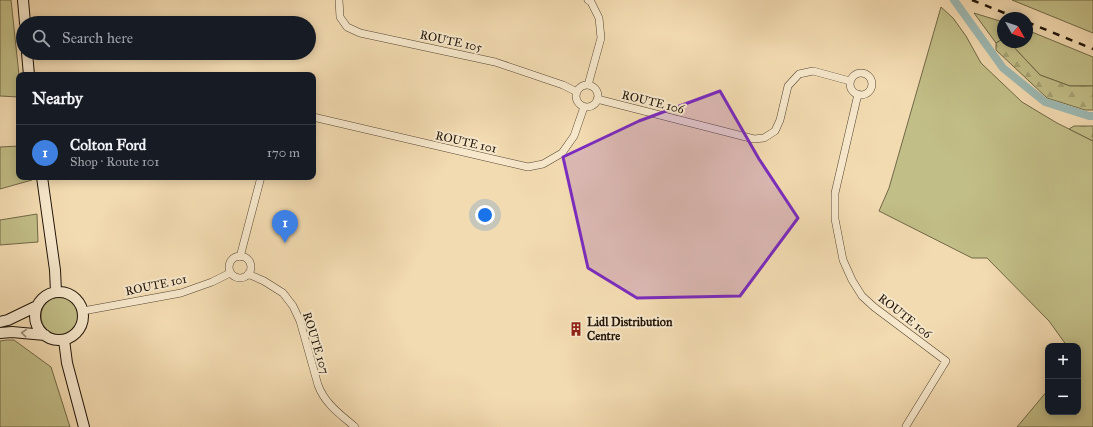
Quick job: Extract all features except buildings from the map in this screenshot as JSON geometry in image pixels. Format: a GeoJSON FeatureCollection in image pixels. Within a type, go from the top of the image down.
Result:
{"type":"FeatureCollection","features":[{"type":"Feature","properties":{"kind":"main road"},"geometry":{"type":"LineString","coordinates":[[23,0],[24,16]]}},
{"type":"Feature","properties":{"kind":"main road"},"geometry":{"type":"LineString","coordinates":[[28,60],[29,72]]}},
{"type":"Feature","properties":{"kind":"main road"},"geometry":{"type":"LineString","coordinates":[[42,180],[55,270],[56,292]]}},
{"type":"Feature","properties":{"kind":"main road"},"geometry":{"type":"LineString","coordinates":[[56,292],[70,294],[76,298],[83,311],[84,318],[82,326],[72,337],[64,340],[49,338],[38,327],[35,319],[38,306],[43,298],[49,294],[56,292]]}},
{"type":"Feature","properties":{"kind":"main road"},"geometry":{"type":"LineString","coordinates":[[0,322],[8,320],[38,306]]}},
{"type":"Feature","properties":{"kind":"main road"},"geometry":{"type":"LineString","coordinates":[[0,333],[12,332],[45,335]]}},
{"type":"Feature","properties":{"kind":"main road"},"geometry":{"type":"LineString","coordinates":[[64,340],[67,363],[84,427]]}},
{"type":"Feature","properties":{"kind":"street","name":"ROUTE 105"},"geometry":{"type":"LineString","coordinates":[[339,0],[340,17],[347,27],[360,33],[495,62],[563,85],[577,92]]}},
{"type":"Feature","properties":{"kind":"street"},"geometry":{"type":"LineString","coordinates":[[588,0],[591,2],[599,18],[602,38],[588,85]]}},
{"type":"Feature","properties":{"kind":"street","name":"ROUTE 106"},"geometry":{"type":"LineString","coordinates":[[597,99],[754,139],[764,138],[775,131],[780,120],[788,86],[799,74],[813,71],[850,80]]}},
{"type":"Feature","properties":{"kind":"street"},"geometry":{"type":"LineString","coordinates":[[858,73],[865,73],[871,78],[871,89],[865,94],[858,94],[852,90],[850,80],[858,73]]}},
{"type":"Feature","properties":{"kind":"street"},"geometry":{"type":"LineString","coordinates":[[588,85],[594,88],[597,93],[597,99],[594,105],[584,107],[580,105],[576,99],[577,92],[581,86],[588,85]]}},
{"type":"Feature","properties":{"kind":"street","name":"ROUTE 106"},"geometry":{"type":"LineString","coordinates":[[858,94],[835,193],[835,219],[843,260],[852,280],[862,296],[874,307],[946,361],[906,426]]}},
{"type":"Feature","properties":{"kind":"street","name":"ROUTE 101"},"geometry":{"type":"LineString","coordinates":[[316,118],[528,167],[543,164],[562,153],[574,136],[584,107]]}},
{"type":"Feature","properties":{"kind":"street"},"geometry":{"type":"LineString","coordinates":[[240,257],[260,180]]}},
{"type":"Feature","properties":{"kind":"street"},"geometry":{"type":"LineString","coordinates":[[244,257],[249,261],[250,267],[248,274],[243,278],[239,278],[230,273],[230,263],[234,258],[244,257]]}},
{"type":"Feature","properties":{"kind":"street","name":"ROUTE 101"},"geometry":{"type":"LineString","coordinates":[[83,311],[181,293],[212,282],[230,273]]}},
{"type":"Feature","properties":{"kind":"street","name":"ROUTE 107"},"geometry":{"type":"LineString","coordinates":[[248,274],[264,281],[283,293],[293,306],[300,321],[322,395],[330,405],[355,427]]}},
{"type":"Feature","properties":{"kind":"highlighted area"},"geometry":{"type":"Polygon","coordinates":[[[720,91],[759,159],[798,218],[740,296],[637,298],[588,268],[563,157],[639,121],[720,91]]]}},
{"type":"Feature","properties":{"kind":"green space"},"geometry":{"type":"Polygon","coordinates":[[[0,0],[11,0],[16,60],[17,60],[19,72],[16,72],[16,97],[0,96],[0,0]]]}},
{"type":"Feature","properties":{"kind":"green space"},"geometry":{"type":"Polygon","coordinates":[[[1012,0],[1093,0],[1093,33],[1012,0]]]}},
{"type":"Feature","properties":{"kind":"green space"},"geometry":{"type":"Polygon","coordinates":[[[941,7],[953,18],[966,36],[981,63],[1022,102],[1057,123],[1093,141],[1093,427],[1017,427],[1045,394],[1045,415],[1081,415],[1081,343],[1065,343],[1049,321],[987,258],[972,258],[879,211],[889,188],[941,7]]]}},
{"type":"Feature","properties":{"kind":"green space"},"geometry":{"type":"Polygon","coordinates":[[[974,13],[997,20],[996,43],[974,13]]]}},
{"type":"Feature","properties":{"kind":"green space"},"geometry":{"type":"Polygon","coordinates":[[[1033,32],[1093,57],[1093,86],[1070,86],[1040,75],[1015,48],[1033,48],[1033,32]]]}},
{"type":"Feature","properties":{"kind":"green space"},"geometry":{"type":"Polygon","coordinates":[[[996,43],[997,48],[1015,48],[1040,75],[1070,86],[1093,86],[1093,110],[1085,110],[1047,98],[996,50],[996,43]]]}},
{"type":"Feature","properties":{"kind":"green space"},"geometry":{"type":"Polygon","coordinates":[[[1074,126],[1093,126],[1093,141],[1069,129],[1074,126]]]}},
{"type":"Feature","properties":{"kind":"green space"},"geometry":{"type":"Polygon","coordinates":[[[16,146],[16,180],[32,180],[0,189],[0,147],[16,146]]]}},
{"type":"Feature","properties":{"kind":"green space"},"geometry":{"type":"Polygon","coordinates":[[[37,214],[38,242],[0,245],[0,220],[37,214]]]}},
{"type":"Feature","properties":{"kind":"green space"},"geometry":{"type":"Polygon","coordinates":[[[56,297],[64,297],[74,302],[78,309],[78,323],[74,330],[64,335],[56,335],[46,330],[44,327],[41,320],[41,312],[46,302],[49,300],[56,297]]]}},
{"type":"Feature","properties":{"kind":"green space"},"geometry":{"type":"Polygon","coordinates":[[[14,340],[51,367],[70,427],[0,427],[0,341],[14,340]]]}},
{"type":"Feature","properties":{"kind":"waterway"},"geometry":{"type":"LineString","coordinates":[[954,0],[1003,68],[1045,102],[1093,116]]}},
{"type":"Feature","properties":{"kind":"railway"},"geometry":{"type":"LineString","coordinates":[[972,0],[1002,12]]}},
{"type":"Feature","properties":{"kind":"railway"},"geometry":{"type":"LineString","coordinates":[[1033,24],[1093,49]]}},
{"type":"Feature","properties":{"kind":"place","name":"Colton Ford"},"geometry":{"type":"Point","coordinates":[285,243]}},
{"type":"Feature","properties":{"kind":"place","name":"Lidl Distribution Centre"},"geometry":{"type":"Point","coordinates":[576,329]}}]}
